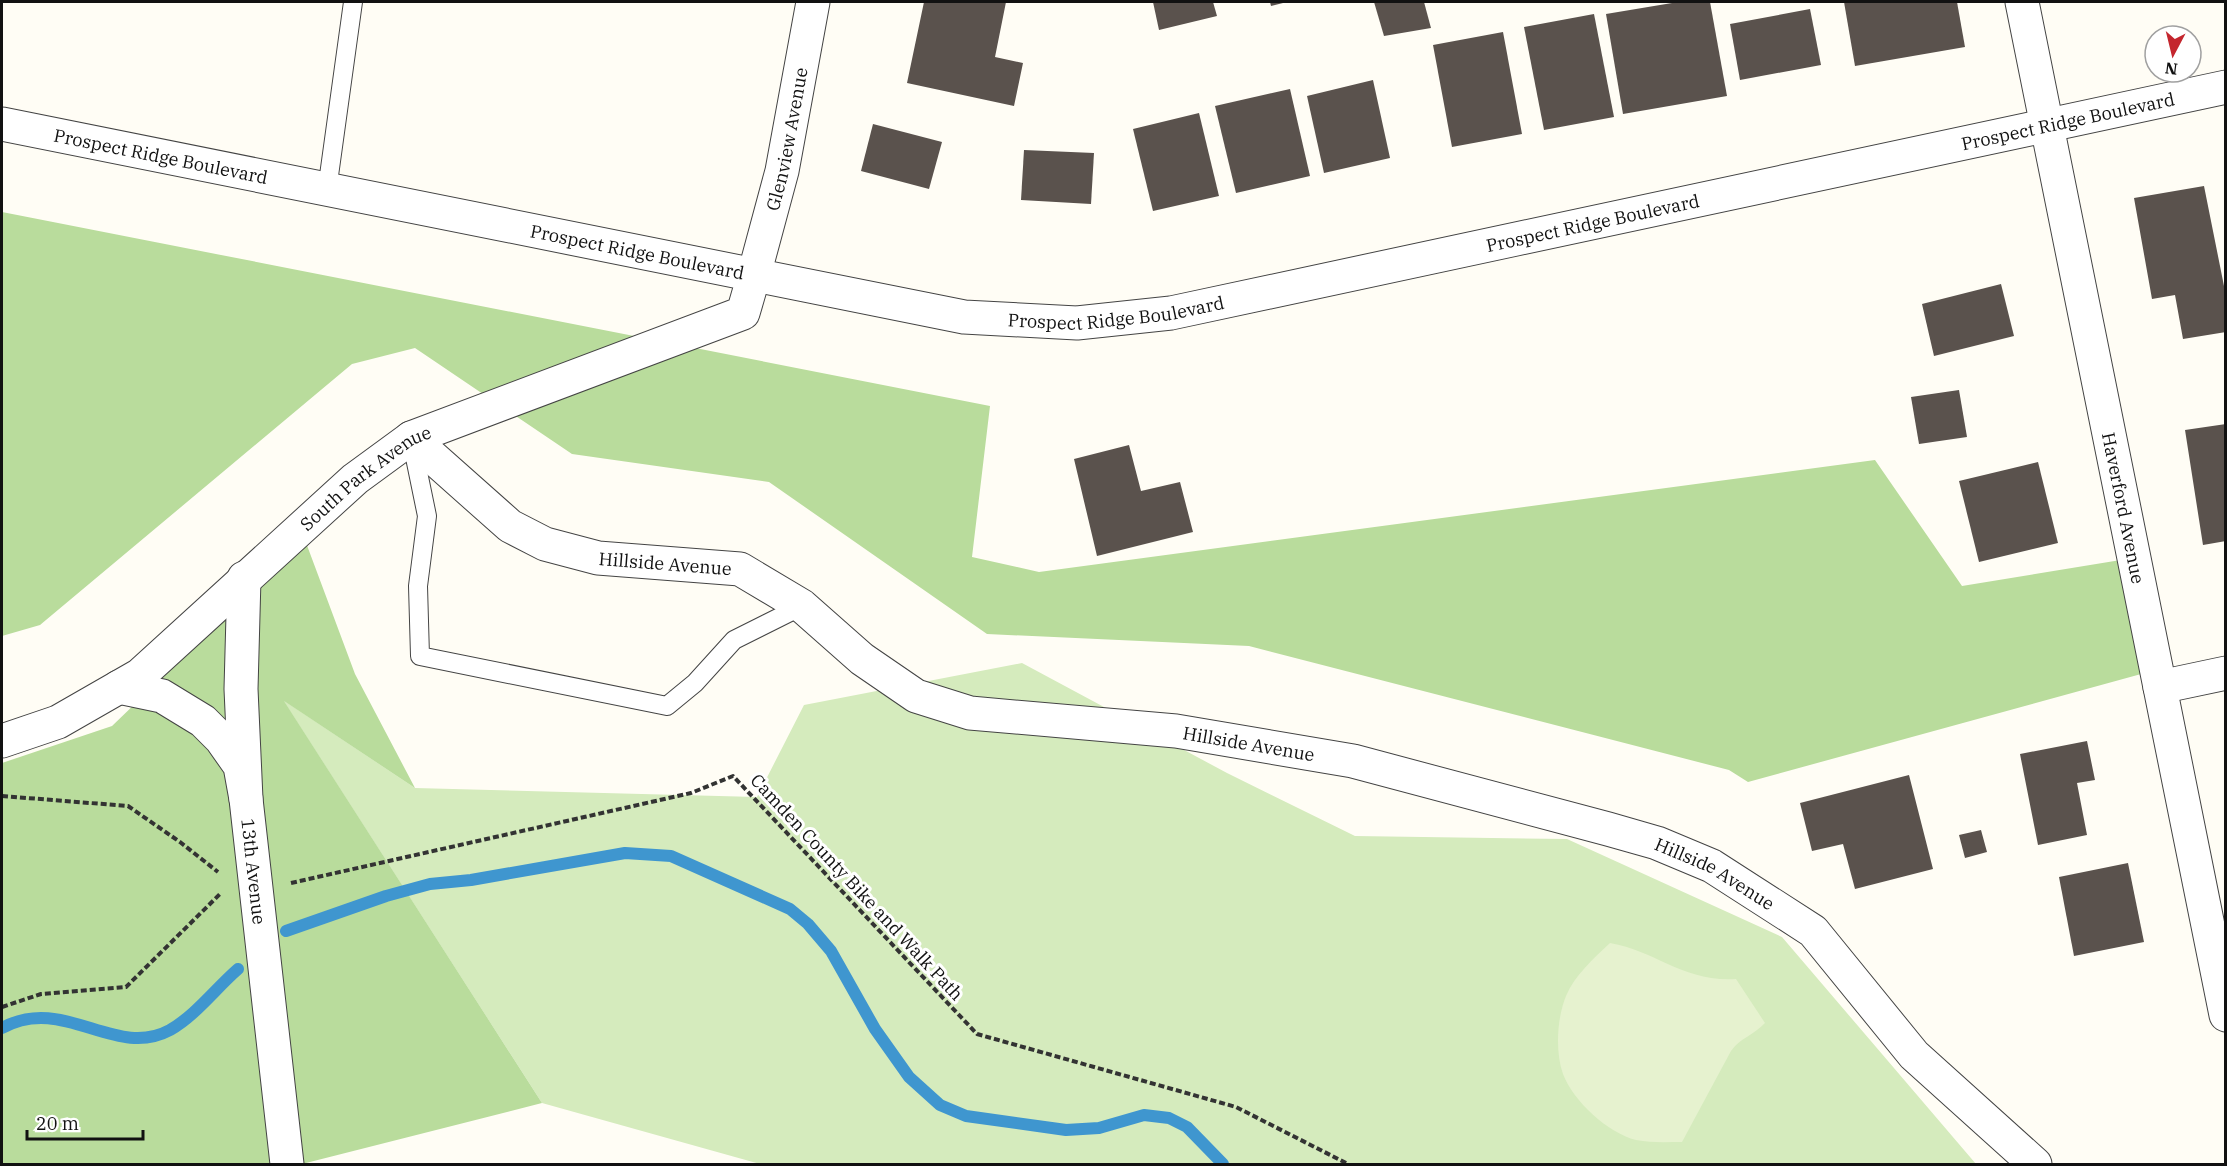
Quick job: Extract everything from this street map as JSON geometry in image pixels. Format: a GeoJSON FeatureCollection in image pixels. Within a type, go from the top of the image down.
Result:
{"type":"FeatureCollection","features":[{"type":"Feature","properties":{"kind":"street","name":"Glenview Avenue"},"geometry":{"type":"LineString","coordinates":[[754,275],[782,171],[813,2]]}},
{"type":"Feature","properties":{"kind":"street","name":"Haverford Avenue"},"geometry":{"type":"LineString","coordinates":[[2022,2],[2226,1016]]}},
{"type":"Feature","properties":{"kind":"street","name":"Prospect Ridge Boulevard"},"geometry":{"type":"LineString","coordinates":[[2,124],[964,317],[1077,323],[1171,313],[2226,87]]}},
{"type":"Feature","properties":{"kind":"street","name":"South Park Avenue"},"geometry":{"type":"LineString","coordinates":[[2,741],[58,722],[140,675],[355,479],[411,438],[743,313],[754,275]]}},
{"type":"Feature","properties":{"kind":"street","name":"Hillside Avenue"},"geometry":{"type":"LineString","coordinates":[[411,438],[510,526],[545,544],[598,558],[740,569],[802,606],[862,659],[916,696],[970,713],[1176,731],[1353,761],[1657,843],[1712,866],[1813,932],[1914,1055],[2035,1164]]}},
{"type":"Feature","properties":{"kind":"street","name":"13th Avenue"},"geometry":{"type":"LineString","coordinates":[[244,578],[241,689],[246,799],[287,1164]]}},
{"type":"Feature","properties":{"kind":"street"},"geometry":{"type":"LineString","coordinates":[[2160,687],[2226,673]]}},
{"type":"Feature","properties":{"kind":"street"},"geometry":{"type":"LineString","coordinates":[[119,687],[162,696],[203,722],[221,739],[240,766],[246,799]]}},
{"type":"Feature","properties":{"kind":"lane"},"geometry":{"type":"LineString","coordinates":[[327,190],[353,2]]}},
{"type":"Feature","properties":{"kind":"lane"},"geometry":{"type":"LineString","coordinates":[[411,438],[427,516],[418,586],[420,656],[667,706],[695,683],[734,640],[802,606]]}},
{"type":"Feature","properties":{"kind":"path","name":"Camden County Bike and Walk Path"},"geometry":{"type":"LineString","coordinates":[[257,890],[692,793],[733,776],[977,1034],[1236,1107],[1348,1164]]}},
{"type":"Feature","properties":{"kind":"path"},"geometry":{"type":"LineString","coordinates":[[2,796],[128,806],[180,842],[219,873],[257,890]]}},
{"type":"Feature","properties":{"kind":"path"},"geometry":{"type":"LineString","coordinates":[[2,1007],[41,993],[126,987],[230,885],[257,890]]}},
{"type":"Feature","properties":{"kind":"green space"},"geometry":{"type":"Polygon","coordinates":[[[2,212],[990,406],[972,557],[1039,572],[1875,460],[1962,586],[2139,557],[2163,668],[1748,782],[1729,770],[1249,646],[987,634],[769,482],[572,454],[415,348],[352,364],[40,625],[2,636],[2,212]]]}},
{"type":"Feature","properties":{"kind":"green space"},"geometry":{"type":"Polygon","coordinates":[[[305,540],[355,674],[415,788],[284,701],[542,1103],[302,1164],[2,1164],[2,763],[112,726],[305,540]]]}},
{"type":"Feature","properties":{"kind":"green space"},"geometry":{"type":"Polygon","coordinates":[[[1022,663],[1227,773],[1355,836],[1567,839],[1782,937],[1976,1164],[760,1164],[542,1103],[283,700],[415,788],[757,797],[804,705],[1022,663]]]}},
{"type":"Feature","properties":{"kind":"green space"},"geometry":{"type":"Polygon","coordinates":[[[1610,943],[1642,952],[1700,976],[1736,979],[1765,1023],[1731,1051],[1682,1142],[1636,1140],[1614,1131],[1583,1105],[1563,1074],[1560,1065],[1558,1035],[1566,996],[1579,974],[1610,943]]]}},
{"type":"Feature","properties":{"kind":"building"},"geometry":{"type":"Polygon","coordinates":[[[924,2],[1006,2],[995,57],[1023,63],[1014,106],[907,83],[924,2]]]}},
{"type":"Feature","properties":{"kind":"building"},"geometry":{"type":"Polygon","coordinates":[[[1153,2],[1213,2],[1217,16],[1159,30],[1153,2]]]}},
{"type":"Feature","properties":{"kind":"building"},"geometry":{"type":"Polygon","coordinates":[[[1270,2],[1287,2],[1271,6],[1270,2]]]}},
{"type":"Feature","properties":{"kind":"building"},"geometry":{"type":"Polygon","coordinates":[[[1374,2],[1424,2],[1431,28],[1384,36],[1374,2]]]}},
{"type":"Feature","properties":{"kind":"building"},"geometry":{"type":"Polygon","coordinates":[[[1678,2],[1710,2],[1727,96],[1623,114],[1606,14],[1678,2]]]}},
{"type":"Feature","properties":{"kind":"building"},"geometry":{"type":"Polygon","coordinates":[[[1844,2],[1957,2],[1965,47],[1855,66],[1844,2]]]}},
{"type":"Feature","properties":{"kind":"building"},"geometry":{"type":"Polygon","coordinates":[[[1810,9],[1821,65],[1740,80],[1730,24],[1810,9]]]}},
{"type":"Feature","properties":{"kind":"building"},"geometry":{"type":"Polygon","coordinates":[[[1594,14],[1614,117],[1544,130],[1524,27],[1594,14]]]}},
{"type":"Feature","properties":{"kind":"building"},"geometry":{"type":"Polygon","coordinates":[[[1503,32],[1522,134],[1452,147],[1433,45],[1503,32]]]}},
{"type":"Feature","properties":{"kind":"building"},"geometry":{"type":"Polygon","coordinates":[[[1373,80],[1390,158],[1324,173],[1307,96],[1373,80]]]}},
{"type":"Feature","properties":{"kind":"building"},"geometry":{"type":"Polygon","coordinates":[[[1290,89],[1310,176],[1236,193],[1215,106],[1290,89]]]}},
{"type":"Feature","properties":{"kind":"building"},"geometry":{"type":"Polygon","coordinates":[[[1199,113],[1219,196],[1153,211],[1133,129],[1199,113]]]}},
{"type":"Feature","properties":{"kind":"building"},"geometry":{"type":"Polygon","coordinates":[[[873,124],[942,142],[929,189],[861,171],[873,124]]]}},
{"type":"Feature","properties":{"kind":"building"},"geometry":{"type":"Polygon","coordinates":[[[1024,150],[1094,153],[1091,204],[1021,200],[1024,150]]]}},
{"type":"Feature","properties":{"kind":"building"},"geometry":{"type":"Polygon","coordinates":[[[2204,186],[2226,296],[2226,332],[2183,339],[2175,295],[2152,299],[2134,198],[2204,186]]]}},
{"type":"Feature","properties":{"kind":"building"},"geometry":{"type":"Polygon","coordinates":[[[2001,284],[2014,336],[1934,356],[1922,304],[2001,284]]]}},
{"type":"Feature","properties":{"kind":"building"},"geometry":{"type":"Polygon","coordinates":[[[1959,390],[1967,437],[1919,444],[1911,397],[1959,390]]]}},
{"type":"Feature","properties":{"kind":"building"},"geometry":{"type":"Polygon","coordinates":[[[2226,424],[2226,541],[2203,545],[2185,430],[2226,424]]]}},
{"type":"Feature","properties":{"kind":"building"},"geometry":{"type":"Polygon","coordinates":[[[1129,445],[1141,491],[1180,482],[1193,532],[1097,556],[1074,459],[1129,445]]]}},
{"type":"Feature","properties":{"kind":"building"},"geometry":{"type":"Polygon","coordinates":[[[2038,462],[2058,543],[1979,562],[1959,481],[2038,462]]]}},
{"type":"Feature","properties":{"kind":"building"},"geometry":{"type":"Polygon","coordinates":[[[2087,741],[2095,780],[2077,783],[2087,835],[2038,845],[2020,754],[2087,741]]]}},
{"type":"Feature","properties":{"kind":"building"},"geometry":{"type":"Polygon","coordinates":[[[1909,775],[1933,869],[1855,889],[1843,844],[1812,851],[1800,803],[1909,775]]]}},
{"type":"Feature","properties":{"kind":"building"},"geometry":{"type":"Polygon","coordinates":[[[1981,830],[1987,852],[1965,858],[1959,835],[1981,830]]]}},
{"type":"Feature","properties":{"kind":"building"},"geometry":{"type":"Polygon","coordinates":[[[2128,863],[2144,942],[2074,956],[2059,877],[2128,863]]]}},
{"type":"Feature","properties":{"kind":"waterway"},"geometry":{"type":"LineString","coordinates":[[286,931],[386,896],[430,884],[471,880],[625,853],[671,856],[790,909],[808,924],[831,951],[875,1029],[909,1077],[940,1105],[966,1116],[1066,1130],[1099,1128],[1144,1115],[1169,1118],[1187,1127],[1223,1164]]}},
{"type":"Feature","properties":{"kind":"waterway"},"geometry":{"type":"LineString","coordinates":[[2,1028],[25,1020],[47,1018],[129,1038],[150,1037],[179,1024],[238,969]]}}]}
